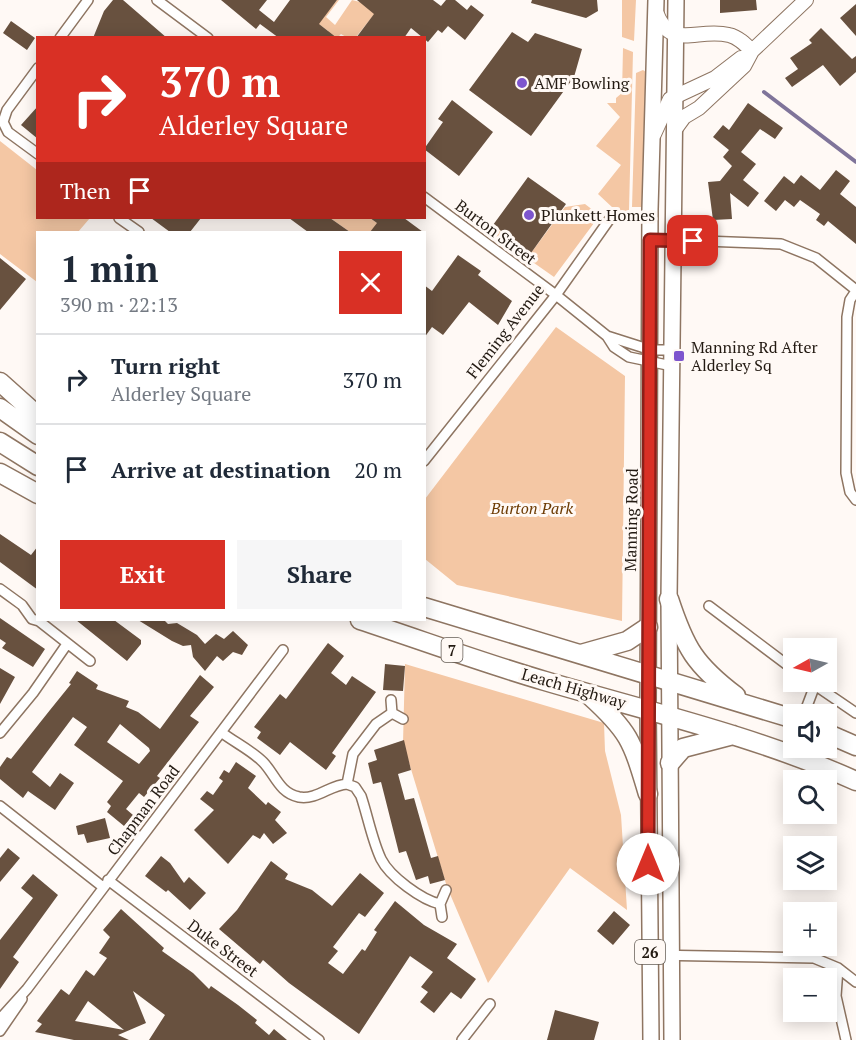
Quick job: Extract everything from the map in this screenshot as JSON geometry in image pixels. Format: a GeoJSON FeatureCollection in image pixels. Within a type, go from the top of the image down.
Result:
{"type":"FeatureCollection","features":[{"type":"Feature","properties":{"kind":"highway"},"geometry":{"type":"LineString","coordinates":[[0,382],[36,414]]}},
{"type":"Feature","properties":{"kind":"highway"},"geometry":{"type":"LineString","coordinates":[[0,408],[36,434]]}},
{"type":"Feature","properties":{"kind":"highway"},"geometry":{"type":"LineString","coordinates":[[0,442],[36,465]]}},
{"type":"Feature","properties":{"kind":"highway"},"geometry":{"type":"LineString","coordinates":[[0,473],[36,493]]}},
{"type":"Feature","properties":{"kind":"highway"},"geometry":{"type":"LineString","coordinates":[[669,599],[683,639],[697,662],[748,705]]}},
{"type":"Feature","properties":{"kind":"highway","name":"Leach Highway"},"geometry":{"type":"LineString","coordinates":[[426,609],[783,716]]}},
{"type":"Feature","properties":{"kind":"highway","name":"Leach Highway"},"geometry":{"type":"LineString","coordinates":[[363,621],[544,681],[735,735],[799,757],[856,781]]}},
{"type":"Feature","properties":{"kind":"highway"},"geometry":{"type":"LineString","coordinates":[[579,654],[614,646],[638,635],[648,627]]}},
{"type":"Feature","properties":{"kind":"highway"},"geometry":{"type":"LineString","coordinates":[[586,692],[625,731],[634,749],[648,794]]}},
{"type":"Feature","properties":{"kind":"highway"},"geometry":{"type":"LineString","coordinates":[[670,763],[683,748],[735,735]]}},
{"type":"Feature","properties":{"kind":"highway"},"geometry":{"type":"LineString","coordinates":[[837,738],[856,746]]}},
{"type":"Feature","properties":{"kind":"main road","name":"26"},"geometry":{"type":"LineString","coordinates":[[672,1040],[669,599],[676,0]]}},
{"type":"Feature","properties":{"kind":"main road","name":"Manning Road"},"geometry":{"type":"LineString","coordinates":[[651,1040],[648,627],[651,141],[656,5]]}},
{"type":"Feature","properties":{"kind":"street"},"geometry":{"type":"LineString","coordinates":[[61,36],[88,0]]}},
{"type":"Feature","properties":{"kind":"street"},"geometry":{"type":"LineString","coordinates":[[157,0],[205,36]]}},
{"type":"Feature","properties":{"kind":"street"},"geometry":{"type":"LineString","coordinates":[[651,141],[663,108],[676,95],[715,78],[738,59],[750,53],[806,0]]}},
{"type":"Feature","properties":{"kind":"street"},"geometry":{"type":"LineString","coordinates":[[656,5],[661,25],[676,36],[731,35],[750,53]]}},
{"type":"Feature","properties":{"kind":"street"},"geometry":{"type":"LineString","coordinates":[[676,128],[684,117],[699,108],[744,66],[750,53]]}},
{"type":"Feature","properties":{"kind":"street"},"geometry":{"type":"LineString","coordinates":[[36,71],[7,110],[3,122],[8,132],[36,153]]}},
{"type":"Feature","properties":{"kind":"street","name":"Burton Street"},"geometry":{"type":"LineString","coordinates":[[426,199],[556,295],[607,336],[614,347],[629,357],[672,358]]}},
{"type":"Feature","properties":{"kind":"street"},"geometry":{"type":"LineString","coordinates":[[120,219],[138,231]]}},
{"type":"Feature","properties":{"kind":"street","name":"Fleming Avenue"},"geometry":{"type":"LineString","coordinates":[[426,458],[556,295],[609,220]]}},
{"type":"Feature","properties":{"kind":"street"},"geometry":{"type":"LineString","coordinates":[[650,240],[781,244],[816,258],[856,290],[850,300],[847,317],[846,474],[850,492],[856,500]]}},
{"type":"Feature","properties":{"kind":"street","name":"Burton Street"},"geometry":{"type":"LineString","coordinates":[[651,356],[672,358]]}},
{"type":"Feature","properties":{"kind":"street"},"geometry":{"type":"LineString","coordinates":[[0,589],[22,605],[32,619],[36,620]]}},
{"type":"Feature","properties":{"kind":"street"},"geometry":{"type":"LineString","coordinates":[[709,606],[783,662]]}},
{"type":"Feature","properties":{"kind":"street"},"geometry":{"type":"LineString","coordinates":[[39,621],[90,661]]}},
{"type":"Feature","properties":{"kind":"street"},"geometry":{"type":"LineString","coordinates":[[0,733],[33,693],[67,644]]}},
{"type":"Feature","properties":{"kind":"street","name":"Chapman Road"},"geometry":{"type":"LineString","coordinates":[[0,1019],[27,989],[283,650]]}},
{"type":"Feature","properties":{"kind":"street"},"geometry":{"type":"LineString","coordinates":[[825,692],[856,713]]}},
{"type":"Feature","properties":{"kind":"street"},"geometry":{"type":"LineString","coordinates":[[391,700],[392,712]]}},
{"type":"Feature","properties":{"kind":"street"},"geometry":{"type":"LineString","coordinates":[[347,784],[353,754],[376,724],[392,712]]}},
{"type":"Feature","properties":{"kind":"street"},"geometry":{"type":"LineString","coordinates":[[392,712],[403,719]]}},
{"type":"Feature","properties":{"kind":"street"},"geometry":{"type":"LineString","coordinates":[[221,732],[263,762],[281,788],[299,797],[320,795],[337,784],[347,784],[355,788],[361,796],[381,859],[388,869],[422,898],[440,904]]}},
{"type":"Feature","properties":{"kind":"street","name":"Duke Street"},"geometry":{"type":"LineString","coordinates":[[0,807],[319,1040]]}},
{"type":"Feature","properties":{"kind":"street"},"geometry":{"type":"LineString","coordinates":[[442,917],[440,904],[446,890]]}},
{"type":"Feature","properties":{"kind":"street"},"geometry":{"type":"LineString","coordinates":[[650,955],[814,958],[838,968],[856,982]]}},
{"type":"Feature","properties":{"kind":"street"},"geometry":{"type":"LineString","coordinates":[[838,968],[836,996],[846,1040]]}},
{"type":"Feature","properties":{"kind":"street","name":"Chapman Road"},"geometry":{"type":"LineString","coordinates":[[0,1031],[17,1009],[27,989]]}},
{"type":"Feature","properties":{"kind":"street"},"geometry":{"type":"LineString","coordinates":[[462,1040],[490,1004]]}},
{"type":"Feature","properties":{"kind":"green space"},"geometry":{"type":"Polygon","coordinates":[[[337,0],[339,0],[326,17],[335,25],[352,0],[380,7],[357,36],[341,34],[324,36],[328,31],[320,25],[310,34],[337,0]]]}},
{"type":"Feature","properties":{"kind":"green space"},"geometry":{"type":"Polygon","coordinates":[[[622,0],[636,0],[634,41],[622,37],[622,0]]]}},
{"type":"Feature","properties":{"kind":"green space"},"geometry":{"type":"Polygon","coordinates":[[[623,48],[633,52],[629,210],[624,212],[613,208],[598,194],[621,165],[596,146],[620,117],[607,103],[616,103],[616,98],[622,93],[623,48]]]}},
{"type":"Feature","properties":{"kind":"green space"},"geometry":{"type":"Polygon","coordinates":[[[643,70],[646,72],[645,207],[632,207],[636,73],[643,70]]]}},
{"type":"Feature","properties":{"kind":"green space"},"geometry":{"type":"Polygon","coordinates":[[[0,141],[36,169],[36,219],[89,219],[79,231],[36,231],[36,281],[0,254],[0,141]]]}},
{"type":"Feature","properties":{"kind":"green space"},"geometry":{"type":"Polygon","coordinates":[[[585,204],[598,214],[594,223],[554,277],[480,225],[484,220],[531,253],[565,207],[585,204]]]}},
{"type":"Feature","properties":{"kind":"green space"},"geometry":{"type":"Polygon","coordinates":[[[331,219],[371,219],[389,231],[373,229],[371,231],[349,231],[331,219]]]}},
{"type":"Feature","properties":{"kind":"green space","name":"Burton Park"},"geometry":{"type":"Polygon","coordinates":[[[556,327],[625,376],[622,621],[457,585],[426,560],[426,498],[556,327]]]}},
{"type":"Feature","properties":{"kind":"green space"},"geometry":{"type":"Polygon","coordinates":[[[405,664],[604,723],[605,751],[621,815],[627,910],[570,868],[488,983],[447,887],[403,743],[405,664]]]}},
{"type":"Feature","properties":{"kind":"building"},"geometry":{"type":"Polygon","coordinates":[[[113,0],[123,0],[165,36],[94,36],[104,11],[113,0]]]}},
{"type":"Feature","properties":{"kind":"building"},"geometry":{"type":"Polygon","coordinates":[[[221,0],[267,0],[259,10],[274,22],[290,0],[337,0],[319,24],[334,36],[276,36],[260,24],[256,29],[221,0]]]}},
{"type":"Feature","properties":{"kind":"building"},"geometry":{"type":"Polygon","coordinates":[[[357,0],[433,0],[441,6],[446,0],[455,0],[467,10],[471,5],[484,15],[465,40],[448,26],[442,33],[438,30],[428,42],[426,36],[421,36],[411,28],[405,36],[358,36],[374,14],[357,0]]]}},
{"type":"Feature","properties":{"kind":"building"},"geometry":{"type":"Polygon","coordinates":[[[532,0],[597,0],[598,11],[586,18],[531,3],[532,0]]]}},
{"type":"Feature","properties":{"kind":"building"},"geometry":{"type":"Polygon","coordinates":[[[720,0],[756,0],[757,10],[720,13],[720,0]]]}},
{"type":"Feature","properties":{"kind":"building"},"geometry":{"type":"Polygon","coordinates":[[[856,4],[856,36],[840,18],[856,4]]]}},
{"type":"Feature","properties":{"kind":"building"},"geometry":{"type":"Polygon","coordinates":[[[11,21],[35,38],[27,50],[3,33],[11,21]]]}},
{"type":"Feature","properties":{"kind":"building"},"geometry":{"type":"Polygon","coordinates":[[[821,28],[852,59],[856,56],[856,72],[840,86],[823,65],[792,87],[785,78],[798,69],[790,58],[812,43],[809,40],[821,28]]]}},
{"type":"Feature","properties":{"kind":"building","name":"AMF Bowling"},"geometry":{"type":"Polygon","coordinates":[[[512,32],[528,42],[535,33],[582,49],[574,77],[531,136],[469,90],[512,32]]]}},
{"type":"Feature","properties":{"kind":"building"},"geometry":{"type":"Polygon","coordinates":[[[452,100],[493,132],[459,176],[426,151],[426,146],[443,122],[438,119],[452,100]]]}},
{"type":"Feature","properties":{"kind":"building"},"geometry":{"type":"Polygon","coordinates":[[[748,103],[783,128],[775,139],[760,129],[741,152],[756,164],[743,180],[759,193],[748,207],[730,193],[732,219],[713,220],[708,182],[720,181],[732,166],[723,157],[729,150],[713,137],[723,125],[729,130],[748,103]]]}},
{"type":"Feature","properties":{"kind":"building"},"geometry":{"type":"Polygon","coordinates":[[[36,108],[36,137],[21,125],[36,108]]]}},
{"type":"Feature","properties":{"kind":"building"},"geometry":{"type":"Polygon","coordinates":[[[836,170],[850,181],[840,194],[856,207],[856,244],[828,221],[824,226],[816,220],[820,214],[800,200],[794,207],[785,200],[776,211],[764,201],[784,176],[794,184],[801,175],[820,190],[836,170]]]}},
{"type":"Feature","properties":{"kind":"building","name":"Plunkett Homes"},"geometry":{"type":"Polygon","coordinates":[[[528,177],[566,204],[531,253],[493,225],[528,177]]]}},
{"type":"Feature","properties":{"kind":"building"},"geometry":{"type":"Polygon","coordinates":[[[152,219],[200,219],[191,231],[169,231],[152,219]]]}},
{"type":"Feature","properties":{"kind":"building"},"geometry":{"type":"Polygon","coordinates":[[[290,219],[331,219],[349,231],[307,231],[290,219]]]}},
{"type":"Feature","properties":{"kind":"building"},"geometry":{"type":"Polygon","coordinates":[[[371,219],[405,219],[422,231],[371,231],[377,223],[371,219]]]}},
{"type":"Feature","properties":{"kind":"building"},"geometry":{"type":"Polygon","coordinates":[[[458,255],[481,271],[478,275],[512,301],[498,325],[469,302],[443,335],[432,327],[426,335],[426,286],[432,291],[458,255]]]}},
{"type":"Feature","properties":{"kind":"building"},"geometry":{"type":"Polygon","coordinates":[[[0,258],[26,279],[0,310],[0,258]]]}},
{"type":"Feature","properties":{"kind":"building"},"geometry":{"type":"Polygon","coordinates":[[[0,534],[31,555],[36,549],[36,589],[0,562],[0,534]]]}},
{"type":"Feature","properties":{"kind":"building"},"geometry":{"type":"Polygon","coordinates":[[[0,618],[45,649],[33,667],[2,648],[6,643],[0,639],[0,618]]]}},
{"type":"Feature","properties":{"kind":"building"},"geometry":{"type":"Polygon","coordinates":[[[77,621],[115,621],[141,640],[141,644],[127,661],[77,621]]]}},
{"type":"Feature","properties":{"kind":"building"},"geometry":{"type":"Polygon","coordinates":[[[140,621],[177,623],[197,635],[205,644],[216,634],[224,639],[233,631],[248,645],[242,655],[233,652],[223,661],[217,656],[205,671],[193,657],[191,645],[183,646],[140,621]]]}},
{"type":"Feature","properties":{"kind":"building"},"geometry":{"type":"Polygon","coordinates":[[[328,643],[344,656],[331,673],[346,685],[352,676],[376,692],[332,753],[336,756],[326,770],[290,742],[280,755],[257,738],[261,732],[254,727],[280,694],[286,699],[328,643]]]}},
{"type":"Feature","properties":{"kind":"building"},"geometry":{"type":"Polygon","coordinates":[[[385,664],[405,666],[403,691],[383,690],[385,664]]]}},
{"type":"Feature","properties":{"kind":"building"},"geometry":{"type":"Polygon","coordinates":[[[0,668],[15,677],[0,704],[0,668]]]}},
{"type":"Feature","properties":{"kind":"building"},"geometry":{"type":"Polygon","coordinates":[[[77,671],[98,685],[96,689],[129,701],[126,707],[138,712],[160,729],[200,675],[214,687],[190,716],[199,722],[157,776],[160,778],[144,797],[139,793],[126,809],[133,815],[124,826],[107,812],[111,806],[107,802],[123,781],[74,745],[87,727],[73,717],[32,772],[50,787],[60,773],[74,783],[55,810],[28,791],[23,798],[0,779],[0,767],[7,757],[11,759],[71,684],[69,683],[77,671]],[[120,724],[107,742],[139,764],[150,751],[120,724]]]}},
{"type":"Feature","properties":{"kind":"building"},"geometry":{"type":"Polygon","coordinates":[[[404,740],[411,770],[398,774],[405,800],[414,798],[431,858],[438,856],[445,880],[430,884],[428,876],[416,880],[406,851],[399,853],[381,782],[373,784],[368,763],[377,760],[374,750],[404,740]]]}},
{"type":"Feature","properties":{"kind":"building"},"geometry":{"type":"Polygon","coordinates":[[[236,762],[256,776],[248,788],[266,805],[268,802],[281,812],[275,820],[287,833],[273,844],[264,833],[260,839],[253,835],[228,864],[194,830],[214,810],[200,799],[207,791],[213,795],[223,781],[219,778],[224,770],[229,773],[236,762]]]}},
{"type":"Feature","properties":{"kind":"building"},"geometry":{"type":"Polygon","coordinates":[[[105,818],[110,838],[87,843],[84,834],[78,835],[76,826],[105,818]]]}},
{"type":"Feature","properties":{"kind":"building"},"geometry":{"type":"Polygon","coordinates":[[[8,848],[20,858],[0,882],[0,858],[8,848]]]}},
{"type":"Feature","properties":{"kind":"building"},"geometry":{"type":"Polygon","coordinates":[[[161,856],[170,863],[184,883],[189,877],[206,893],[190,910],[168,890],[166,892],[145,876],[161,856]]]}},
{"type":"Feature","properties":{"kind":"building"},"geometry":{"type":"Polygon","coordinates":[[[271,861],[288,874],[285,879],[312,890],[332,906],[360,873],[384,893],[365,917],[359,913],[333,947],[338,951],[328,963],[343,974],[362,949],[365,951],[377,932],[374,930],[395,901],[424,925],[457,944],[447,958],[476,979],[461,999],[451,992],[434,1013],[420,1002],[428,992],[421,987],[433,972],[410,956],[359,1034],[289,983],[263,960],[260,964],[219,929],[237,910],[271,861]]]}},
{"type":"Feature","properties":{"kind":"building"},"geometry":{"type":"Polygon","coordinates":[[[33,874],[58,895],[13,957],[19,962],[0,989],[0,940],[33,898],[21,888],[33,874]]]}},
{"type":"Feature","properties":{"kind":"building"},"geometry":{"type":"Polygon","coordinates":[[[121,909],[164,948],[162,951],[193,973],[209,989],[211,986],[238,1005],[257,1020],[255,1023],[269,1035],[274,1029],[287,1040],[149,1040],[165,1015],[133,991],[146,1023],[118,1035],[129,1040],[74,1040],[35,1032],[42,1024],[37,1021],[61,989],[69,995],[86,970],[94,976],[107,958],[99,953],[110,937],[103,930],[121,909]],[[88,1001],[75,1021],[124,1030],[88,1001]]]}},
{"type":"Feature","properties":{"kind":"building"},"geometry":{"type":"Polygon","coordinates":[[[614,911],[630,925],[613,945],[597,931],[614,911]]]}},
{"type":"Feature","properties":{"kind":"building"},"geometry":{"type":"Polygon","coordinates":[[[555,1010],[599,1022],[594,1040],[547,1040],[555,1010]]]}},
{"type":"Feature","properties":{"kind":"waterway"},"geometry":{"type":"LineString","coordinates":[[764,92],[856,162]]}},
{"type":"Feature","properties":{"kind":"place","name":"AMF Bowling"},"geometry":{"type":"Point","coordinates":[522,83]}},
{"type":"Feature","properties":{"kind":"place","name":"Plunkett Homes"},"geometry":{"type":"Point","coordinates":[529,215]}},
{"type":"Feature","properties":{"kind":"place","name":"Manning Rd After Alderley Sq"},"geometry":{"type":"Point","coordinates":[679,356]}},
{"type":"Feature","properties":{"kind":"route"},"geometry":{"type":"LineString","coordinates":[[648,864],[650,240],[693,241]]}}]}
